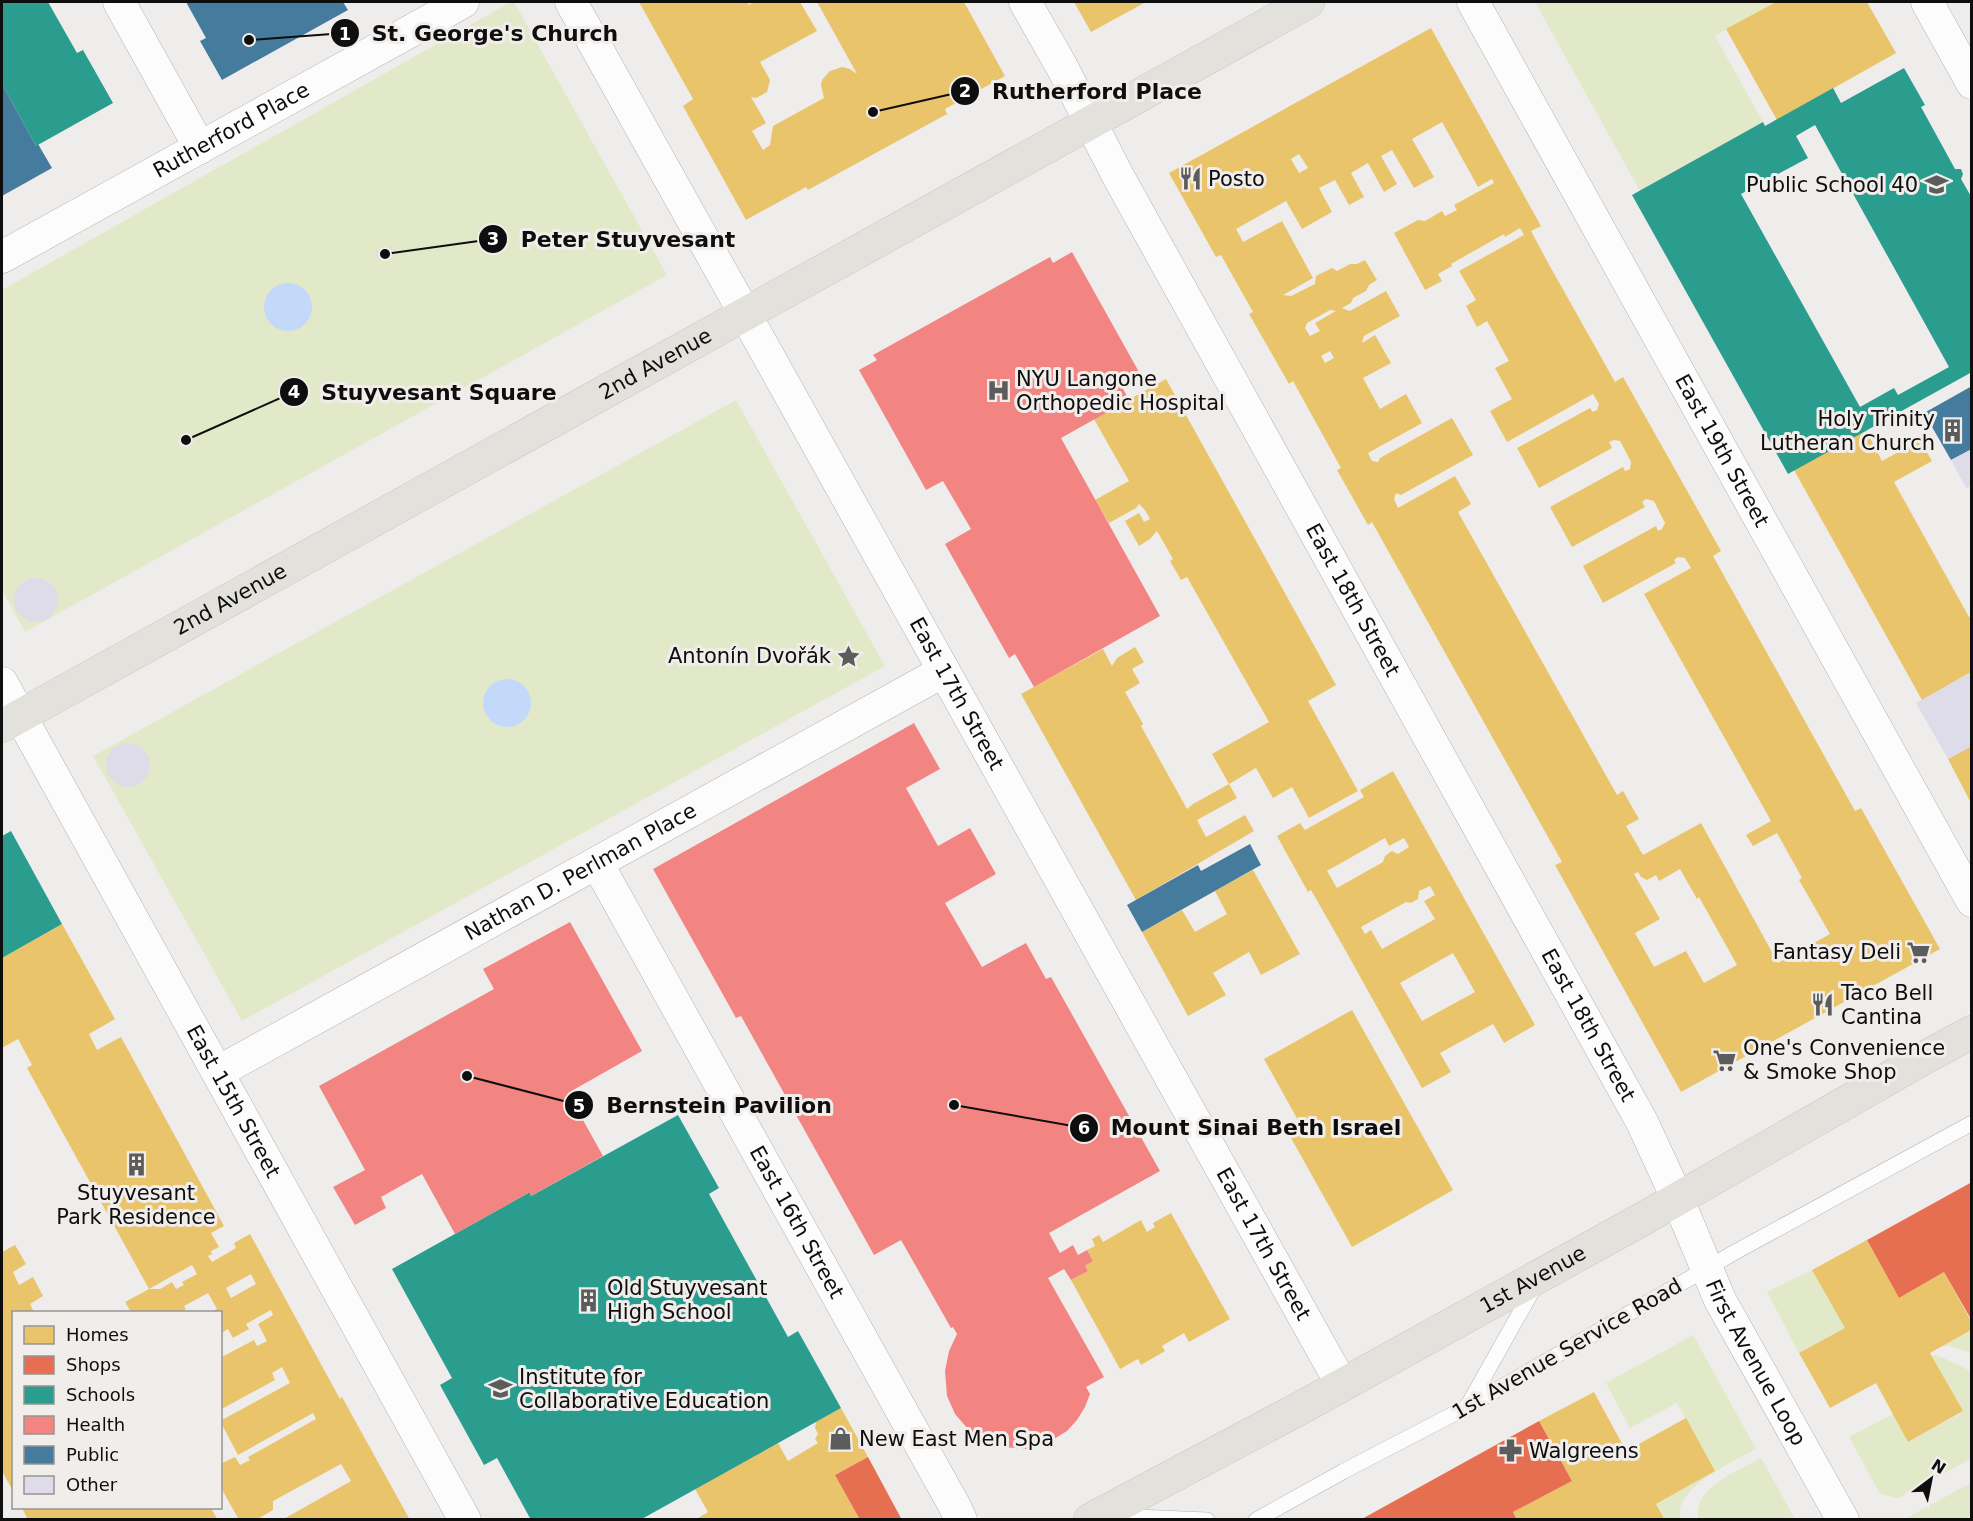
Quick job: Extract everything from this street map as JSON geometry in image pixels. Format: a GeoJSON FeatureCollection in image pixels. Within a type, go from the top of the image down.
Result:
{"type":"FeatureCollection","features":[{"type":"Feature","properties":{"kind":"main road","name":"2nd Avenue"},"geometry":{"type":"LineString","coordinates":[[11,721],[1308,2]]}},
{"type":"Feature","properties":{"kind":"main road","name":"1st Avenue"},"geometry":{"type":"LineString","coordinates":[[1094,1518],[1678,1200],[1971,1032]]}},
{"type":"Feature","properties":{"kind":"street"},"geometry":{"type":"LineString","coordinates":[[119,2],[200,147]]}},
{"type":"Feature","properties":{"kind":"street","name":"Rutherford Place"},"geometry":{"type":"LineString","coordinates":[[2,257],[463,2]]}},
{"type":"Feature","properties":{"kind":"street","name":"East 17th Street"},"geometry":{"type":"LineString","coordinates":[[571,2],[1342,1385]]}},
{"type":"Feature","properties":{"kind":"street","name":"East 18th Street"},"geometry":{"type":"LineString","coordinates":[[1025,2],[1118,176],[1642,1122],[1678,1200]]}},
{"type":"Feature","properties":{"kind":"street","name":"East 19th Street"},"geometry":{"type":"LineString","coordinates":[[1473,2],[1971,901]]}},
{"type":"Feature","properties":{"kind":"street"},"geometry":{"type":"LineString","coordinates":[[1927,2],[1971,83]]}},
{"type":"Feature","properties":{"kind":"street","name":"Nathan D. Perlman Place"},"geometry":{"type":"LineString","coordinates":[[218,1072],[944,671]]}},
{"type":"Feature","properties":{"kind":"street","name":"East 15th Street"},"geometry":{"type":"LineString","coordinates":[[2,683],[11,721],[218,1072],[465,1520]]}},
{"type":"Feature","properties":{"kind":"street","name":"East 16th Street"},"geometry":{"type":"LineString","coordinates":[[597,863],[961,1520]]}},
{"type":"Feature","properties":{"kind":"street","name":"First Avenue Loop"},"geometry":{"type":"LineString","coordinates":[[1678,1200],[1720,1300],[1843,1520]]}},
{"type":"Feature","properties":{"kind":"lane","name":"1st Avenue Service Road"},"geometry":{"type":"LineString","coordinates":[[1256,1520],[1467,1407],[1706,1269],[1971,1123]]}},
{"type":"Feature","properties":{"kind":"lane"},"geometry":{"type":"LineString","coordinates":[[1467,1407],[1541,1275]]}},
{"type":"Feature","properties":{"kind":"lane"},"geometry":{"type":"LineString","coordinates":[[1094,1518],[1207,1520]]}},
{"type":"Feature","properties":{"kind":"green space"},"geometry":{"type":"Polygon","coordinates":[[[514,2],[667,275],[25,632],[2,590],[2,290],[514,2]]]}},
{"type":"Feature","properties":{"kind":"green space"},"geometry":{"type":"Polygon","coordinates":[[[1535,2],[1776,2],[1715,36],[1763,122],[1640,191],[1535,2]]]}},
{"type":"Feature","properties":{"kind":"green space"},"geometry":{"type":"Polygon","coordinates":[[[736,400],[885,666],[242,1021],[93,756],[736,400]]]}},
{"type":"Feature","properties":{"kind":"green space"},"geometry":{"type":"Polygon","coordinates":[[[1812,1270],[1845,1328],[1799,1353],[1767,1292],[1812,1270]]]}},
{"type":"Feature","properties":{"kind":"green space"},"geometry":{"type":"Polygon","coordinates":[[[1971,1330],[1971,1353],[1950,1346],[1942,1346],[1971,1330]]]}},
{"type":"Feature","properties":{"kind":"green space"},"geometry":{"type":"Polygon","coordinates":[[[1693,1335],[1756,1449],[1705,1478],[1688,1493],[1680,1510],[1681,1519],[1665,1519],[1656,1504],[1715,1471],[1677,1403],[1630,1428],[1606,1383],[1693,1335]]]}},
{"type":"Feature","properties":{"kind":"green space"},"geometry":{"type":"Polygon","coordinates":[[[1936,1355],[1971,1372],[1971,1460],[1899,1498],[1880,1494],[1849,1437],[1893,1414],[1908,1442],[1963,1412],[1932,1356],[1936,1355]]]}},
{"type":"Feature","properties":{"kind":"green space"},"geometry":{"type":"Polygon","coordinates":[[[1761,1458],[1795,1519],[1698,1519],[1698,1508],[1702,1498],[1710,1489],[1719,1481],[1761,1458]]]}},
{"type":"Feature","properties":{"kind":"green space"},"geometry":{"type":"Polygon","coordinates":[[[1969,1484],[1971,1487],[1971,1519],[1907,1519],[1908,1517],[1969,1484]]]}},
{"type":"Feature","properties":{"kind":"water"},"geometry":{"type":"Polygon","coordinates":[[[288,283],[305,290],[312,307],[305,324],[288,331],[271,324],[264,307],[271,290],[288,283]]]}},
{"type":"Feature","properties":{"kind":"water"},"geometry":{"type":"Polygon","coordinates":[[[507,679],[524,686],[531,703],[524,720],[507,727],[490,720],[483,703],[490,686],[507,679]]]}},
{"type":"Feature","properties":{"kind":"building: Homes"},"geometry":{"type":"Polygon","coordinates":[[[639,2],[749,2],[748,5],[754,2],[800,2],[817,31],[760,62],[770,80],[767,92],[756,98],[751,97],[766,123],[752,131],[763,150],[770,145],[773,126],[824,98],[822,80],[830,71],[842,67],[857,74],[817,2],[964,2],[1005,76],[945,109],[947,114],[808,190],[806,187],[746,220],[683,106],[693,99],[639,2]]]}},
{"type":"Feature","properties":{"kind":"building: Homes"},"geometry":{"type":"Polygon","coordinates":[[[1074,2],[1146,2],[1091,32],[1074,2]]]}},
{"type":"Feature","properties":{"kind":"building: Homes"},"geometry":{"type":"Polygon","coordinates":[[[1776,2],[1867,2],[1896,53],[1777,120],[1726,29],[1776,2]]]}},
{"type":"Feature","properties":{"kind":"building: Homes"},"geometry":{"type":"Polygon","coordinates":[[[1431,28],[1541,226],[1531,231],[1547,261],[1615,382],[1623,377],[1721,551],[1713,556],[1855,811],[1861,808],[1940,949],[1681,1092],[1555,865],[1562,862],[1372,522],[1368,525],[1337,470],[1341,468],[1293,381],[1289,384],[1249,314],[1253,312],[1221,255],[1216,257],[1169,173],[1431,28]],[[1442,122],[1412,139],[1434,177],[1414,188],[1392,150],[1381,156],[1397,184],[1384,192],[1368,163],[1351,173],[1364,197],[1349,205],[1335,180],[1319,188],[1332,212],[1302,229],[1286,201],[1236,229],[1243,242],[1282,221],[1313,278],[1283,295],[1291,296],[1315,284],[1316,276],[1332,268],[1337,271],[1365,260],[1377,280],[1342,308],[1350,311],[1386,291],[1400,316],[1364,336],[1362,343],[1375,335],[1391,363],[1363,378],[1380,409],[1406,394],[1422,423],[1368,453],[1372,461],[1378,462],[1380,458],[1452,418],[1473,455],[1401,495],[1396,493],[1394,499],[1398,508],[1455,476],[1471,504],[1458,512],[1617,795],[1623,791],[1639,819],[1626,826],[1643,855],[1701,823],[1778,963],[1830,934],[1799,880],[1802,878],[1777,833],[1753,846],[1746,835],[1771,821],[1644,594],[1691,568],[1685,558],[1678,557],[1674,560],[1676,563],[1603,603],[1583,566],[1656,526],[1658,531],[1662,529],[1665,523],[1654,501],[1646,499],[1642,502],[1645,507],[1572,547],[1550,507],[1623,467],[1625,471],[1630,469],[1631,462],[1620,441],[1614,440],[1609,442],[1612,448],[1539,488],[1517,448],[1590,408],[1593,412],[1597,410],[1599,404],[1593,394],[1507,442],[1490,411],[1512,399],[1495,368],[1509,361],[1487,321],[1477,327],[1466,306],[1476,300],[1459,271],[1524,235],[1520,228],[1505,237],[1504,234],[1451,264],[1452,266],[1438,274],[1442,281],[1425,290],[1394,233],[1418,220],[1425,221],[1442,211],[1445,216],[1457,210],[1454,205],[1494,183],[1492,179],[1478,187],[1442,122]],[[1299,154],[1291,159],[1299,173],[1308,168],[1299,154]],[[1330,310],[1307,323],[1305,328],[1310,336],[1320,331],[1315,323],[1336,311],[1330,310]],[[1330,351],[1321,356],[1325,363],[1334,358],[1330,351]],[[1680,869],[1659,881],[1656,875],[1647,880],[1638,872],[1634,874],[1660,919],[1635,933],[1654,967],[1686,951],[1704,983],[1737,965],[1699,897],[1697,899],[1680,869]]]}},
{"type":"Feature","properties":{"kind":"building: Homes"},"geometry":{"type":"Polygon","coordinates":[[[1166,379],[1336,685],[1308,701],[1358,791],[1309,818],[1292,787],[1273,798],[1256,768],[1229,784],[1212,754],[1269,722],[1187,577],[1181,580],[1170,561],[1173,559],[1157,531],[1139,546],[1125,521],[1139,513],[1144,522],[1150,519],[1145,510],[1139,504],[1109,523],[1095,500],[1129,481],[1094,419],[1166,379]]]}},
{"type":"Feature","properties":{"kind":"building: Homes"},"geometry":{"type":"Polygon","coordinates":[[[1866,430],[1882,461],[1920,440],[1932,461],[1894,482],[1969,617],[1971,616],[1971,672],[1922,700],[1794,470],[1866,430]]]}},
{"type":"Feature","properties":{"kind":"building: Homes"},"geometry":{"type":"Polygon","coordinates":[[[1135,647],[1144,662],[1132,669],[1140,683],[1125,692],[1187,809],[1229,784],[1237,798],[1197,820],[1206,837],[1245,815],[1254,831],[1136,900],[1021,694],[1103,649],[1112,666],[1117,658],[1135,647]]]}},
{"type":"Feature","properties":{"kind":"building: Homes"},"geometry":{"type":"Polygon","coordinates":[[[1971,746],[1971,803],[1948,759],[1971,746]]]}},
{"type":"Feature","properties":{"kind":"building: Homes"},"geometry":{"type":"Polygon","coordinates":[[[1393,771],[1535,1025],[1504,1043],[1493,1024],[1440,1053],[1451,1072],[1422,1088],[1311,890],[1308,892],[1277,836],[1300,823],[1305,830],[1364,797],[1360,790],[1393,771]],[[1385,838],[1327,871],[1337,888],[1383,862],[1385,856],[1392,851],[1398,854],[1409,847],[1404,838],[1389,846],[1385,838]],[[1430,886],[1419,891],[1418,899],[1411,903],[1406,902],[1361,927],[1365,934],[1371,930],[1382,949],[1435,919],[1424,901],[1435,895],[1430,886]],[[1453,953],[1400,983],[1422,1021],[1475,992],[1453,953]]]}},
{"type":"Feature","properties":{"kind":"building: Homes"},"geometry":{"type":"Polygon","coordinates":[[[1253,870],[1300,954],[1261,975],[1249,952],[1213,973],[1226,995],[1188,1016],[1142,932],[1182,910],[1195,932],[1227,914],[1215,891],[1253,870]]]}},
{"type":"Feature","properties":{"kind":"building: Homes"},"geometry":{"type":"Polygon","coordinates":[[[62,924],[115,1019],[89,1034],[97,1050],[121,1037],[224,1226],[211,1233],[219,1247],[211,1251],[212,1254],[208,1256],[212,1262],[236,1248],[234,1243],[250,1234],[340,1399],[342,1397],[410,1520],[282,1520],[351,1481],[341,1464],[273,1501],[273,1510],[256,1520],[239,1520],[222,1490],[222,1463],[235,1457],[240,1465],[250,1460],[248,1457],[316,1419],[313,1413],[238,1455],[222,1425],[222,1420],[290,1383],[282,1367],[272,1373],[275,1380],[222,1409],[222,1357],[254,1340],[257,1346],[267,1341],[258,1324],[273,1315],[271,1310],[246,1324],[249,1329],[233,1338],[228,1329],[222,1333],[222,1311],[212,1311],[217,1309],[208,1293],[184,1306],[186,1309],[182,1311],[130,1311],[125,1302],[149,1289],[27,1068],[32,1065],[18,1039],[2,1048],[2,958],[62,924]],[[192,1265],[149,1289],[160,1289],[172,1282],[176,1289],[184,1285],[182,1282],[197,1274],[192,1265]],[[251,1274],[226,1288],[231,1298],[256,1284],[251,1274]]]}},
{"type":"Feature","properties":{"kind":"building: Homes"},"geometry":{"type":"Polygon","coordinates":[[[1352,1010],[1453,1190],[1352,1247],[1286,1129],[1299,1122],[1264,1059],[1352,1010]]]}},
{"type":"Feature","properties":{"kind":"building: Homes"},"geometry":{"type":"Polygon","coordinates":[[[1171,1213],[1230,1319],[1189,1342],[1184,1333],[1162,1346],[1165,1351],[1141,1365],[1138,1359],[1120,1369],[1071,1280],[1088,1271],[1085,1266],[1093,1261],[1087,1250],[1095,1246],[1092,1239],[1099,1235],[1103,1242],[1141,1220],[1147,1232],[1155,1227],[1153,1223],[1171,1213]]]}},
{"type":"Feature","properties":{"kind":"building: Homes"},"geometry":{"type":"Polygon","coordinates":[[[1867,1240],[1899,1298],[1944,1272],[1971,1321],[1971,1330],[1930,1353],[1963,1411],[1908,1442],[1876,1383],[1830,1408],[1799,1353],[1845,1328],[1812,1270],[1867,1240]]]}},
{"type":"Feature","properties":{"kind":"building: Homes"},"geometry":{"type":"Polygon","coordinates":[[[15,1245],[26,1264],[13,1272],[19,1285],[33,1277],[43,1296],[30,1304],[34,1311],[12,1311],[12,1489],[2,1471],[2,1252],[15,1245]]]}},
{"type":"Feature","properties":{"kind":"building: Homes"},"geometry":{"type":"Polygon","coordinates":[[[1594,1392],[1626,1451],[1686,1418],[1715,1471],[1656,1504],[1665,1520],[1517,1520],[1513,1512],[1572,1481],[1539,1421],[1594,1392]]]}},
{"type":"Feature","properties":{"kind":"building: Homes"},"geometry":{"type":"Polygon","coordinates":[[[841,1408],[868,1457],[835,1475],[860,1520],[695,1520],[708,1512],[695,1489],[778,1443],[788,1461],[818,1443],[815,1439],[818,1434],[815,1428],[816,1422],[841,1408]]]}},
{"type":"Feature","properties":{"kind":"building: Homes"},"geometry":{"type":"Polygon","coordinates":[[[22,1509],[212,1509],[218,1520],[28,1520],[22,1509]]]}},
{"type":"Feature","properties":{"kind":"building: Shops"},"geometry":{"type":"Polygon","coordinates":[[[1972,1182],[1972,1321],[1944,1272],[1899,1298],[1867,1240],[1972,1182]]]}},
{"type":"Feature","properties":{"kind":"building: Shops"},"geometry":{"type":"Polygon","coordinates":[[[1539,1421],[1572,1481],[1513,1512],[1517,1520],[1360,1520],[1539,1421]]]}},
{"type":"Feature","properties":{"kind":"building: Shops"},"geometry":{"type":"Polygon","coordinates":[[[868,1457],[902,1520],[860,1520],[835,1475],[868,1457]]]}},
{"type":"Feature","properties":{"kind":"building: Schools"},"geometry":{"type":"Polygon","coordinates":[[[2,2],[48,2],[77,53],[83,50],[113,103],[36,146],[2,84],[2,2]]]}},
{"type":"Feature","properties":{"kind":"building: Schools"},"geometry":{"type":"Polygon","coordinates":[[[1904,68],[1925,105],[1921,107],[1955,169],[1961,169],[1963,174],[1961,179],[1972,198],[1972,372],[1788,474],[1632,195],[1763,122],[1765,126],[1833,88],[1841,103],[1904,68]],[[1815,125],[1796,136],[1808,158],[1741,194],[1860,407],[1894,388],[1898,395],[1949,367],[1815,125]]]}},
{"type":"Feature","properties":{"kind":"building: Schools"},"geometry":{"type":"Polygon","coordinates":[[[11,831],[62,924],[2,958],[2,836],[11,831]]]}},
{"type":"Feature","properties":{"kind":"building: Schools","name":"Old Stuyvesant High School"},"geometry":{"type":"Polygon","coordinates":[[[678,1115],[719,1188],[709,1194],[788,1337],[798,1331],[841,1408],[640,1520],[531,1520],[497,1458],[484,1465],[440,1385],[452,1378],[392,1269],[530,1192],[531,1196],[678,1115]]]}},
{"type":"Feature","properties":{"kind":"building: Health","name":"NYU Langone Orthopedic Hospital"},"geometry":{"type":"Polygon","coordinates":[[[1072,252],[1139,372],[1120,383],[1129,400],[1061,438],[1160,616],[1034,687],[1015,654],[1009,658],[945,544],[971,529],[943,481],[926,490],[859,370],[877,360],[873,355],[1050,257],[1053,263],[1072,252]]]}},
{"type":"Feature","properties":{"kind":"building: Health"},"geometry":{"type":"Polygon","coordinates":[[[914,723],[940,769],[906,788],[938,846],[970,828],[996,874],[945,903],[982,967],[1026,943],[1046,979],[1051,977],[1160,1171],[1049,1233],[1060,1253],[1073,1245],[1078,1255],[1087,1250],[1093,1261],[1085,1266],[1088,1271],[1071,1280],[1064,1269],[1048,1278],[1104,1377],[1086,1387],[1090,1394],[1085,1407],[1067,1431],[1046,1444],[1027,1449],[1002,1447],[984,1441],[968,1429],[955,1414],[947,1396],[945,1371],[949,1351],[957,1334],[953,1327],[951,1328],[901,1240],[874,1255],[741,1016],[736,1018],[653,869],[914,723]]]}},
{"type":"Feature","properties":{"kind":"building: Health"},"geometry":{"type":"Polygon","coordinates":[[[570,922],[642,1051],[568,1093],[603,1156],[531,1196],[530,1192],[455,1234],[422,1174],[381,1197],[386,1208],[355,1225],[333,1187],[365,1170],[319,1086],[494,989],[483,969],[570,922]]]}},
{"type":"Feature","properties":{"kind":"building: Public"},"geometry":{"type":"Polygon","coordinates":[[[186,2],[343,2],[348,10],[222,80],[200,41],[206,38],[186,2]]]}},
{"type":"Feature","properties":{"kind":"building: Public"},"geometry":{"type":"Polygon","coordinates":[[[2,84],[36,146],[38,144],[52,168],[2,196],[2,84]]]}},
{"type":"Feature","properties":{"kind":"building: Public","name":"Holy Trinity Lutheran Church"},"geometry":{"type":"Polygon","coordinates":[[[1972,386],[1972,449],[1951,460],[1924,413],[1972,386]]]}},
{"type":"Feature","properties":{"kind":"building: Public"},"geometry":{"type":"Polygon","coordinates":[[[1250,844],[1261,865],[1142,932],[1127,905],[1198,865],[1201,871],[1250,844]]]}},
{"type":"Feature","properties":{"kind":"building: Other"},"geometry":{"type":"Polygon","coordinates":[[[391,246],[394,255],[379,261],[375,252],[391,246]]]}},
{"type":"Feature","properties":{"kind":"building: Other"},"geometry":{"type":"Polygon","coordinates":[[[1972,449],[1972,486],[1966,488],[1951,460],[1972,449]]]}},
{"type":"Feature","properties":{"kind":"building: Other"},"geometry":{"type":"Polygon","coordinates":[[[36,578],[52,584],[58,600],[52,616],[36,622],[20,616],[14,600],[20,584],[36,578]]]}},
{"type":"Feature","properties":{"kind":"building: Other"},"geometry":{"type":"Polygon","coordinates":[[[1972,672],[1972,746],[1948,759],[1916,703],[1972,672]]]}},
{"type":"Feature","properties":{"kind":"building: Other"},"geometry":{"type":"Polygon","coordinates":[[[128,743],[143,750],[150,765],[143,780],[128,787],[113,780],[106,765],[113,750],[128,743]]]}},
{"type":"Feature","properties":{"kind":"place","name":"St. George's Church"},"geometry":{"type":"Point","coordinates":[249,40]}},
{"type":"Feature","properties":{"kind":"place","name":"Rutherford Place"},"geometry":{"type":"Point","coordinates":[873,112]}},
{"type":"Feature","properties":{"kind":"place","name":"Posto"},"geometry":{"type":"Point","coordinates":[1190,179]}},
{"type":"Feature","properties":{"kind":"place","name":"Public School 40"},"geometry":{"type":"Point","coordinates":[1936,185]}},
{"type":"Feature","properties":{"kind":"place","name":"Peter Stuyvesant"},"geometry":{"type":"Point","coordinates":[385,254]}},
{"type":"Feature","properties":{"kind":"place","name":"NYU Langone Orthopedic Hospital"},"geometry":{"type":"Point","coordinates":[998,391]}},
{"type":"Feature","properties":{"kind":"place","name":"Holy Trinity Lutheran Church"},"geometry":{"type":"Point","coordinates":[1953,431]}},
{"type":"Feature","properties":{"kind":"place","name":"Stuyvesant Square"},"geometry":{"type":"Point","coordinates":[186,440]}},
{"type":"Feature","properties":{"kind":"place","name":"Antonín Dvořák"},"geometry":{"type":"Point","coordinates":[849,656]}},
{"type":"Feature","properties":{"kind":"place","name":"Fantasy Deli"},"geometry":{"type":"Point","coordinates":[1919,952]}},
{"type":"Feature","properties":{"kind":"place","name":"Taco Bell Cantina"},"geometry":{"type":"Point","coordinates":[1823,1005]}},
{"type":"Feature","properties":{"kind":"place","name":"One's Convenience & Smoke Shop"},"geometry":{"type":"Point","coordinates":[1725,1060]}},
{"type":"Feature","properties":{"kind":"place","name":"Bernstein Pavilion"},"geometry":{"type":"Point","coordinates":[467,1076]}},
{"type":"Feature","properties":{"kind":"place","name":"Mount Sinai Beth Israel"},"geometry":{"type":"Point","coordinates":[954,1105]}},
{"type":"Feature","properties":{"kind":"place","name":"Stuyvesant Park Residence"},"geometry":{"type":"Point","coordinates":[136,1165]}},
{"type":"Feature","properties":{"kind":"place","name":"Old Stuyvesant High School"},"geometry":{"type":"Point","coordinates":[589,1300]}},
{"type":"Feature","properties":{"kind":"place","name":"Institute for Collaborative Education"},"geometry":{"type":"Point","coordinates":[501,1389]}},
{"type":"Feature","properties":{"kind":"place","name":"New East Men Spa"},"geometry":{"type":"Point","coordinates":[841,1439]}},
{"type":"Feature","properties":{"kind":"place","name":"Walgreens"},"geometry":{"type":"Point","coordinates":[1511,1451]}}]}
